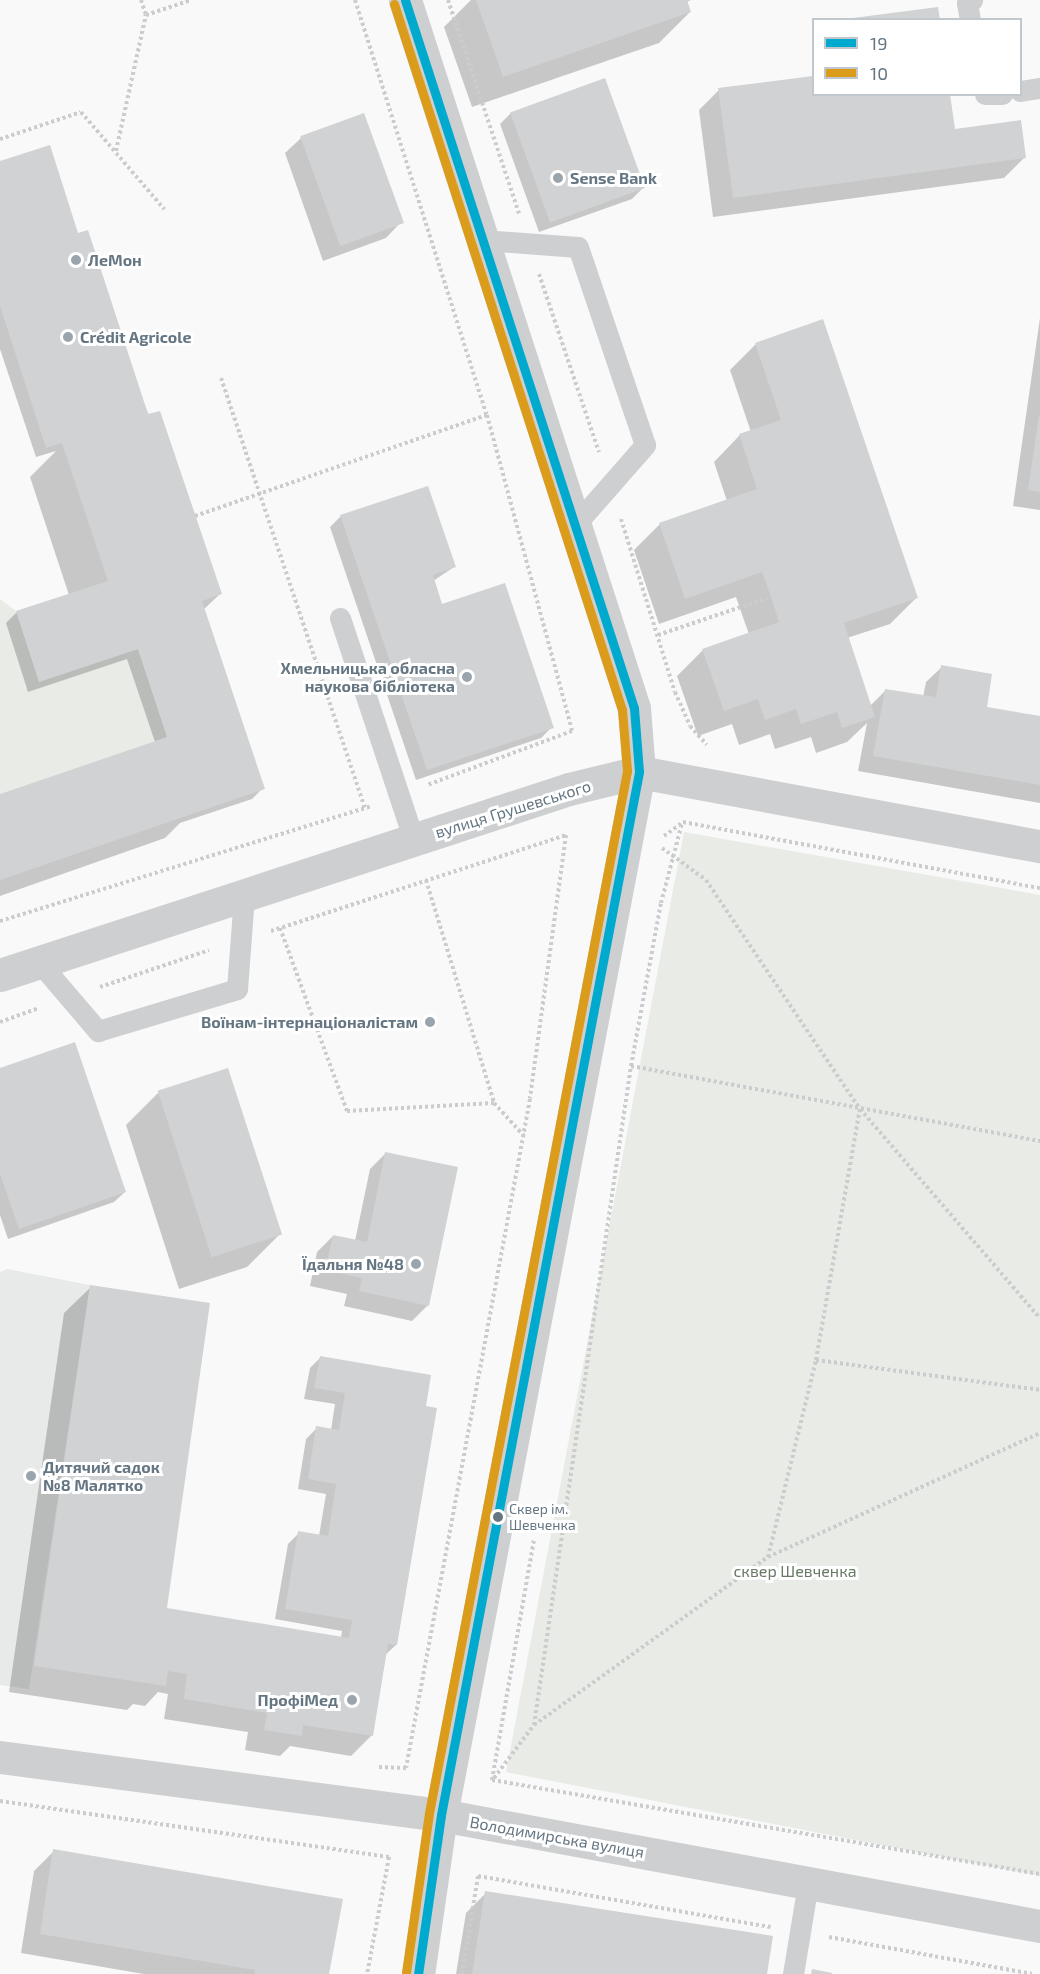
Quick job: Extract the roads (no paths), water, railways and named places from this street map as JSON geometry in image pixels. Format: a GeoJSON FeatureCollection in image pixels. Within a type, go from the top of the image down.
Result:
{"type":"FeatureCollection","features":[{"type":"Feature","properties":{"kind":"street"},"geometry":{"type":"LineString","coordinates":[[405,0],[634,708],[639,772],[441,1815],[418,1974]]}},
{"type":"Feature","properties":{"kind":"street","name":"вулиця Грушевського"},"geometry":{"type":"LineString","coordinates":[[0,975],[569,789],[639,772],[1040,846]]}},
{"type":"Feature","properties":{"kind":"street","name":"Володимирська вулиця"},"geometry":{"type":"LineString","coordinates":[[0,1757],[441,1815],[1040,1926]]}},
{"type":"Feature","properties":{"kind":"lane"},"geometry":{"type":"LineString","coordinates":[[970,18],[967,3],[972,0]]}},
{"type":"Feature","properties":{"kind":"lane"},"geometry":{"type":"LineString","coordinates":[[1022,91],[1040,88]]}},
{"type":"Feature","properties":{"kind":"lane"},"geometry":{"type":"LineString","coordinates":[[483,240],[578,247],[645,446],[576,525]]}},
{"type":"Feature","properties":{"kind":"lane"},"geometry":{"type":"LineString","coordinates":[[340,618],[414,840]]}},
{"type":"Feature","properties":{"kind":"lane"},"geometry":{"type":"LineString","coordinates":[[39,962],[98,1031],[237,989],[244,895]]}},
{"type":"Feature","properties":{"kind":"lane"},"geometry":{"type":"LineString","coordinates":[[792,1974],[808,1883]]}},
{"type":"Feature","properties":{"kind":"place","name":"Sense Bank"},"geometry":{"type":"Point","coordinates":[558,178]}},
{"type":"Feature","properties":{"kind":"place","name":"ЛеМон"},"geometry":{"type":"Point","coordinates":[76,260]}},
{"type":"Feature","properties":{"kind":"place","name":"Crédit Agricole"},"geometry":{"type":"Point","coordinates":[68,337]}},
{"type":"Feature","properties":{"kind":"place","name":"Хмельницька обласна наукова бібліотека"},"geometry":{"type":"Point","coordinates":[467,677]}},
{"type":"Feature","properties":{"kind":"place","name":"Воїнам-інтернаціоналістам"},"geometry":{"type":"Point","coordinates":[430,1022]}},
{"type":"Feature","properties":{"kind":"place","name":"Їдальня №48"},"geometry":{"type":"Point","coordinates":[416,1264]}},
{"type":"Feature","properties":{"kind":"place","name":"Дитячий садок №8 Малятко"},"geometry":{"type":"Point","coordinates":[31,1476]}},
{"type":"Feature","properties":{"kind":"place","name":"Сквер ім. Шевченка"},"geometry":{"type":"Point","coordinates":[498,1517]}},
{"type":"Feature","properties":{"kind":"place","name":"ПрофіМед"},"geometry":{"type":"Point","coordinates":[352,1700]}},
{"type":"Feature","properties":{"kind":"park label","name":"сквер Шевченка"},"geometry":{"type":"Point","coordinates":[795,1571]}}]}
